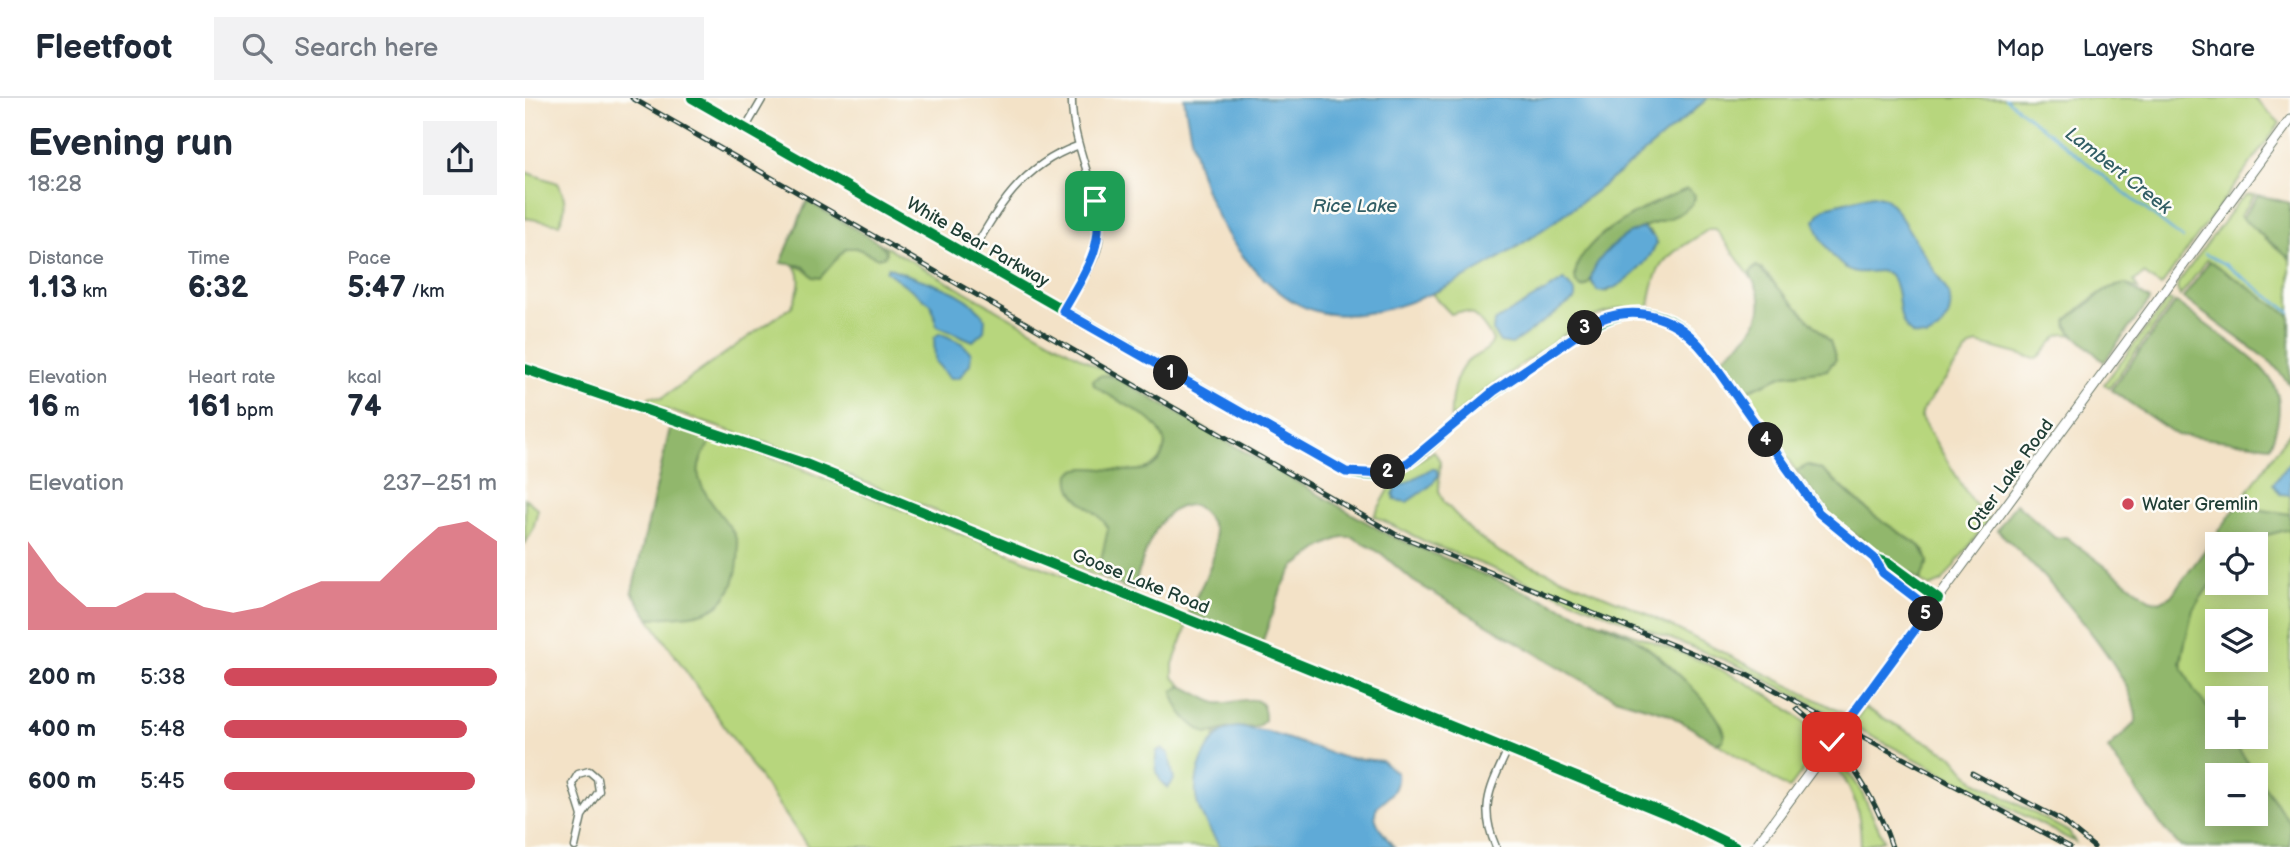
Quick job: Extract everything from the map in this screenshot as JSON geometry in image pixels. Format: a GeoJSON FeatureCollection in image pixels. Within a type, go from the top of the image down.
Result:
{"type":"FeatureCollection","features":[{"type":"Feature","properties":{"kind":"street","name":"White Bear Parkway"},"geometry":{"type":"LineString","coordinates":[[692,98],[1334,467],[1371,475],[1385,474],[1412,460],[1494,391],[1592,323],[1622,313],[1658,316],[1680,327],[1697,341],[1814,507],[1831,525],[1874,558],[1890,564],[1938,599]]}},
{"type":"Feature","properties":{"kind":"street"},"geometry":{"type":"LineString","coordinates":[[745,129],[763,98]]}},
{"type":"Feature","properties":{"kind":"street"},"geometry":{"type":"LineString","coordinates":[[1063,311],[1096,252],[1100,237],[1099,214],[1077,146],[1072,98]]}},
{"type":"Feature","properties":{"kind":"street","name":"Otter Lake Road"},"geometry":{"type":"LineString","coordinates":[[1755,847],[2290,120]]}},
{"type":"Feature","properties":{"kind":"street"},"geometry":{"type":"LineString","coordinates":[[969,258],[1012,188],[1037,166],[1077,146]]}},
{"type":"Feature","properties":{"kind":"street","name":"Goose Lake Road"},"geometry":{"type":"LineString","coordinates":[[525,369],[803,463],[1692,824],[1735,847]]}},
{"type":"Feature","properties":{"kind":"street","name":"White Bear Parkway"},"geometry":{"type":"LineString","coordinates":[[1874,558],[1883,573],[1930,609]]}},
{"type":"Feature","properties":{"kind":"street"},"geometry":{"type":"LineString","coordinates":[[1496,847],[1489,831],[1485,806],[1507,749]]}},
{"type":"Feature","properties":{"kind":"street"},"geometry":{"type":"LineString","coordinates":[[575,847],[582,816],[599,791],[597,778],[589,771],[578,774],[572,784],[582,816]]}},
{"type":"Feature","properties":{"kind":"green space"},"geometry":{"type":"Polygon","coordinates":[[[1708,98],[2254,98],[2280,123],[2161,286],[2144,274],[2134,281],[2138,289],[2119,286],[2100,293],[2067,320],[2066,326],[2076,337],[2063,334],[2036,359],[1977,343],[1970,347],[1923,409],[1921,418],[1971,500],[1989,519],[1942,582],[1930,587],[1920,581],[1928,561],[1924,549],[1873,515],[1831,477],[1811,465],[1796,471],[1742,393],[1784,375],[1827,370],[1836,359],[1824,335],[1791,304],[1763,269],[1756,266],[1750,273],[1752,279],[1716,229],[1709,229],[1666,260],[1655,278],[1649,308],[1620,308],[1587,319],[1489,387],[1451,419],[1452,396],[1459,373],[1468,361],[1486,350],[1493,340],[1471,314],[1451,314],[1432,294],[1470,274],[1541,229],[1610,179],[1708,98]],[[1683,191],[1618,223],[1603,234],[1580,260],[1575,276],[1583,288],[1591,278],[1593,286],[1607,292],[1639,269],[1657,243],[1651,232],[1640,228],[1677,214],[1695,199],[1683,191]]]}},
{"type":"Feature","properties":{"kind":"green space"},"geometry":{"type":"Polygon","coordinates":[[[525,172],[558,183],[565,204],[559,224],[525,218],[525,172]]]}},
{"type":"Feature","properties":{"kind":"green space"},"geometry":{"type":"Polygon","coordinates":[[[1687,189],[1695,195],[1686,209],[1633,232],[1606,255],[1588,285],[1581,287],[1576,283],[1577,267],[1585,252],[1599,238],[1636,213],[1687,189]]]}},
{"type":"Feature","properties":{"kind":"green space"},"geometry":{"type":"Polygon","coordinates":[[[2255,194],[2240,216],[2290,259],[2290,316],[2207,260],[2180,296],[2177,289],[2178,283],[2238,202],[2246,195],[2255,194]]]}},
{"type":"Feature","properties":{"kind":"green space"},"geometry":{"type":"Polygon","coordinates":[[[2258,195],[2290,203],[2290,259],[2242,218],[2258,195]]]}},
{"type":"Feature","properties":{"kind":"green space"},"geometry":{"type":"Polygon","coordinates":[[[807,201],[878,242],[886,250],[885,256],[878,258],[856,248],[846,248],[820,278],[813,277],[803,266],[781,263],[807,201]]]}},
{"type":"Feature","properties":{"kind":"green space"},"geometry":{"type":"Polygon","coordinates":[[[829,228],[882,257],[886,254],[878,242],[1115,377],[1108,375],[1223,455],[1174,489],[1124,587],[775,446],[643,402],[651,396],[662,398],[792,306],[800,279],[793,264],[808,271],[829,228]]]}},
{"type":"Feature","properties":{"kind":"green space"},"geometry":{"type":"Polygon","coordinates":[[[2210,261],[2290,316],[2290,385],[2272,363],[2183,298],[2210,261]]]}},
{"type":"Feature","properties":{"kind":"green space"},"geometry":{"type":"Polygon","coordinates":[[[1757,266],[1830,341],[1836,359],[1827,370],[1784,375],[1742,393],[1719,360],[1748,334],[1758,318],[1759,295],[1750,273],[1757,266]]]}},
{"type":"Feature","properties":{"kind":"green space"},"geometry":{"type":"Polygon","coordinates":[[[2125,284],[2150,300],[2104,362],[2070,331],[2066,321],[2109,288],[2125,284]]]}},
{"type":"Feature","properties":{"kind":"green space"},"geometry":{"type":"Polygon","coordinates":[[[2168,300],[2173,301],[2109,388],[2104,384],[2168,300]]]}},
{"type":"Feature","properties":{"kind":"green space"},"geometry":{"type":"Polygon","coordinates":[[[2176,302],[2250,358],[2270,378],[2279,401],[2279,414],[2270,446],[2177,435],[2111,390],[2176,302]]]}},
{"type":"Feature","properties":{"kind":"green space"},"geometry":{"type":"Polygon","coordinates":[[[1102,375],[1115,377],[1389,535],[1629,635],[1671,667],[1703,699],[1715,715],[1722,730],[1723,741],[1717,743],[1666,713],[1615,698],[1582,680],[1413,581],[1382,554],[1352,537],[1342,537],[1323,546],[1294,567],[1282,587],[1262,643],[1188,613],[1208,571],[1215,543],[1207,516],[1194,505],[1169,513],[1160,523],[1146,550],[1133,591],[1103,578],[1101,560],[1108,529],[1104,521],[1073,492],[1070,474],[1078,469],[1136,471],[1149,467],[1160,459],[1165,444],[1161,433],[1146,417],[1094,385],[1093,380],[1102,375]]]}},
{"type":"Feature","properties":{"kind":"green space"},"geometry":{"type":"Polygon","coordinates":[[[671,424],[714,437],[700,461],[699,477],[709,499],[735,537],[738,564],[732,586],[716,606],[693,615],[649,618],[632,592],[671,424]]]}},
{"type":"Feature","properties":{"kind":"green space"},"geometry":{"type":"Polygon","coordinates":[[[2290,432],[2290,514],[2262,510],[2241,501],[2290,432]]]}},
{"type":"Feature","properties":{"kind":"green space"},"geometry":{"type":"Polygon","coordinates":[[[707,435],[804,470],[1187,626],[1173,664],[1173,677],[1184,687],[1180,686],[1214,734],[1221,732],[1214,737],[1263,847],[808,847],[649,618],[655,618],[675,457],[707,435]]]}},
{"type":"Feature","properties":{"kind":"green space"},"geometry":{"type":"Polygon","coordinates":[[[1434,451],[1440,461],[1439,491],[1444,502],[1473,533],[1501,553],[1637,609],[1845,714],[1841,719],[1737,665],[1426,542],[1374,516],[1398,474],[1434,451]]]}},
{"type":"Feature","properties":{"kind":"green space"},"geometry":{"type":"Polygon","coordinates":[[[1808,465],[1822,470],[1873,515],[1921,547],[1928,561],[1920,581],[1835,520],[1796,471],[1808,465]]]}},
{"type":"Feature","properties":{"kind":"green space"},"geometry":{"type":"Polygon","coordinates":[[[525,498],[538,509],[533,529],[525,544],[525,498]]]}},
{"type":"Feature","properties":{"kind":"green space"},"geometry":{"type":"Polygon","coordinates":[[[2241,501],[2262,510],[2290,514],[2290,529],[2268,535],[2268,532],[2218,532],[2241,501]]]}},
{"type":"Feature","properties":{"kind":"green space"},"geometry":{"type":"Polygon","coordinates":[[[2016,503],[2055,538],[2066,537],[2149,599],[2160,602],[2171,596],[2205,550],[2205,592],[2193,609],[2180,663],[2205,704],[2205,749],[2238,749],[2248,763],[2205,763],[2205,826],[2268,826],[2268,791],[2290,823],[2290,847],[2181,847],[2164,829],[2108,749],[2136,722],[2132,701],[2121,676],[2103,648],[2058,592],[1997,530],[2016,503]]]}},
{"type":"Feature","properties":{"kind":"green space"},"geometry":{"type":"Polygon","coordinates":[[[2290,529],[2290,823],[2268,791],[2268,763],[2248,763],[2238,749],[2268,749],[2268,686],[2205,686],[2205,705],[2182,670],[2186,636],[2196,601],[2205,588],[2205,595],[2268,595],[2268,535],[2290,529]]]}},
{"type":"Feature","properties":{"kind":"green space"},"geometry":{"type":"Polygon","coordinates":[[[1602,622],[1692,657],[1747,683],[1800,718],[1825,741],[1789,789],[1715,742],[1720,743],[1725,735],[1722,726],[1693,689],[1644,645],[1602,622]]]}},
{"type":"Feature","properties":{"kind":"green space"},"geometry":{"type":"Polygon","coordinates":[[[1182,686],[1217,703],[1255,700],[1264,709],[1265,720],[1257,727],[1230,728],[1207,734],[1189,722],[1176,704],[1173,691],[1182,686]]]}},
{"type":"Feature","properties":{"kind":"green space"},"geometry":{"type":"Polygon","coordinates":[[[1865,708],[1953,756],[1973,780],[2069,832],[2075,842],[1852,726],[1865,708]]]}},
{"type":"Feature","properties":{"kind":"green space"},"geometry":{"type":"Polygon","coordinates":[[[1834,751],[1860,789],[1884,840],[1861,847],[1854,799],[1844,779],[1828,758],[1834,751]]]}},
{"type":"Feature","properties":{"kind":"water","name":"Rice Lake"},"geometry":{"type":"Polygon","coordinates":[[[1184,98],[1708,98],[1628,166],[1522,244],[1465,277],[1410,302],[1358,314],[1312,310],[1298,304],[1272,286],[1243,256],[1228,236],[1207,193],[1193,147],[1184,98]]]}},
{"type":"Feature","properties":{"kind":"water"},"geometry":{"type":"Polygon","coordinates":[[[1873,195],[1885,198],[1895,208],[1949,294],[1947,320],[1939,330],[1927,337],[1913,335],[1907,329],[1900,313],[1897,289],[1889,274],[1881,271],[1849,270],[1829,251],[1817,227],[1815,220],[1820,212],[1829,206],[1873,195]]]}},
{"type":"Feature","properties":{"kind":"water"},"geometry":{"type":"Polygon","coordinates":[[[1643,228],[1656,239],[1650,256],[1624,282],[1614,288],[1597,291],[1591,280],[1597,264],[1618,241],[1643,228]]]}},
{"type":"Feature","properties":{"kind":"water"},"geometry":{"type":"Polygon","coordinates":[[[888,267],[967,299],[985,319],[984,331],[973,341],[937,326],[931,304],[886,271],[888,267]]]}},
{"type":"Feature","properties":{"kind":"water"},"geometry":{"type":"Polygon","coordinates":[[[1564,280],[1575,292],[1575,299],[1512,344],[1500,342],[1493,331],[1494,322],[1564,280]]]}},
{"type":"Feature","properties":{"kind":"water"},"geometry":{"type":"Polygon","coordinates":[[[940,333],[962,343],[971,353],[970,364],[959,378],[949,378],[935,361],[934,338],[940,333]]]}},
{"type":"Feature","properties":{"kind":"water"},"geometry":{"type":"Polygon","coordinates":[[[2290,461],[2290,495],[2280,494],[2273,484],[2290,461]]]}},
{"type":"Feature","properties":{"kind":"water"},"geometry":{"type":"Polygon","coordinates":[[[1431,469],[1436,469],[1439,475],[1430,486],[1407,502],[1395,500],[1393,494],[1397,488],[1431,469]]]}},
{"type":"Feature","properties":{"kind":"water"},"geometry":{"type":"Polygon","coordinates":[[[1237,727],[1268,732],[1342,757],[1382,761],[1397,773],[1396,785],[1376,810],[1376,818],[1394,847],[1220,847],[1199,808],[1197,780],[1199,768],[1210,745],[1227,730],[1237,727]]]}},
{"type":"Feature","properties":{"kind":"water"},"geometry":{"type":"Polygon","coordinates":[[[1163,749],[1169,754],[1174,780],[1168,788],[1161,782],[1156,767],[1157,751],[1163,749]]]}},
{"type":"Feature","properties":{"kind":"waterway","name":"Lambert Creek"},"geometry":{"type":"LineString","coordinates":[[2005,98],[2183,239]]}},
{"type":"Feature","properties":{"kind":"waterway","name":"Lambert Creek"},"geometry":{"type":"LineString","coordinates":[[2205,254],[2225,264],[2290,312]]}},
{"type":"Feature","properties":{"kind":"railway"},"geometry":{"type":"LineString","coordinates":[[632,98],[1395,534],[1745,674],[2070,847]]}},
{"type":"Feature","properties":{"kind":"railway"},"geometry":{"type":"LineString","coordinates":[[1797,709],[1828,738],[1855,771],[1876,808],[1892,847]]}},
{"type":"Feature","properties":{"kind":"railway"},"geometry":{"type":"LineString","coordinates":[[1972,773],[2061,820],[2094,847]]}},
{"type":"Feature","properties":{"kind":"cycle path"},"geometry":{"type":"LineString","coordinates":[[692,98],[1347,472],[1379,475],[1403,466],[1520,374],[1563,343],[1603,321],[1622,314],[1642,313],[1662,317],[1681,328],[1701,347],[1820,513],[1874,558],[1890,564],[1938,599]]}},
{"type":"Feature","properties":{"kind":"cycle path"},"geometry":{"type":"LineString","coordinates":[[525,369],[803,463],[1670,815],[1735,847]]}},
{"type":"Feature","properties":{"kind":"place","name":"Water Gremlin"},"geometry":{"type":"Point","coordinates":[2128,504]}},
{"type":"Feature","properties":{"kind":"route"},"geometry":{"type":"LineString","coordinates":[[1095,201],[1100,226],[1096,252],[1063,311],[1346,472],[1360,475],[1385,474],[1409,462],[1494,391],[1582,329],[1606,317],[1642,313],[1666,319],[1685,331],[1697,341],[1819,513],[1874,558],[1883,573],[1930,609],[1832,742]]}}]}
